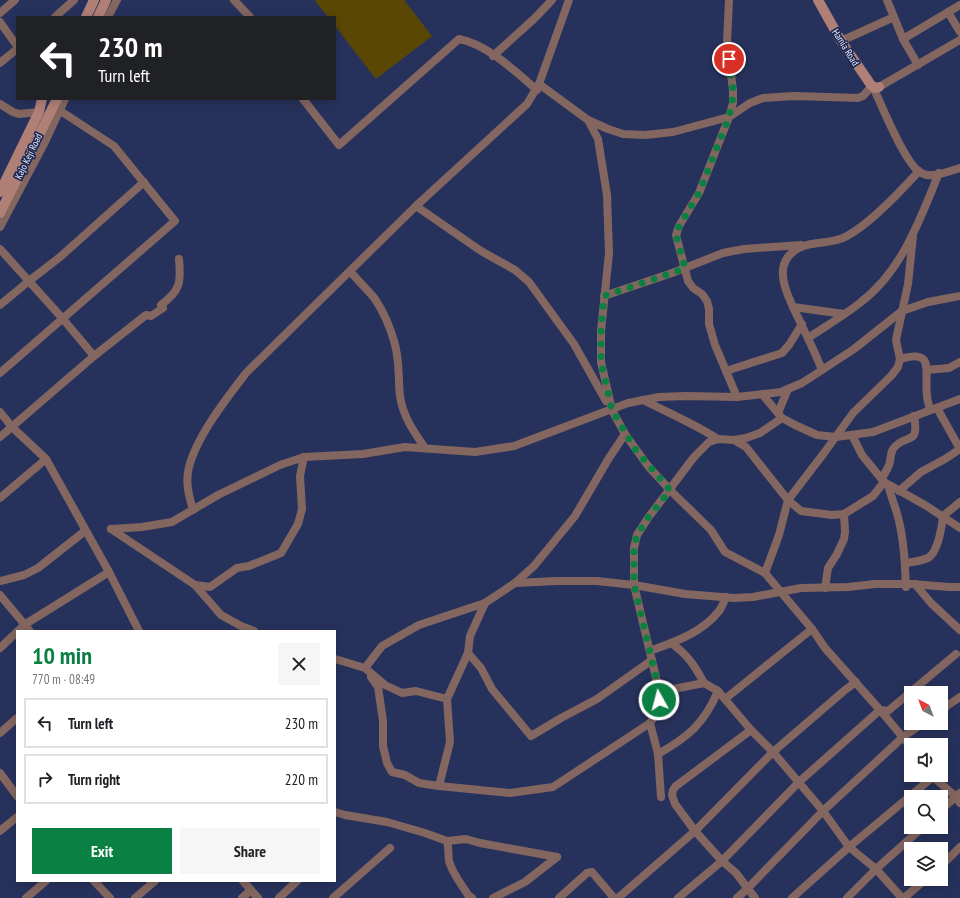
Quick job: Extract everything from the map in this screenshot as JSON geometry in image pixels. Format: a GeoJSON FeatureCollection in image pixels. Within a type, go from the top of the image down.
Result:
{"type":"FeatureCollection","features":[{"type":"Feature","properties":{"kind":"main road"},"geometry":{"type":"LineString","coordinates":[[86,16],[94,0]]}},
{"type":"Feature","properties":{"kind":"main road"},"geometry":{"type":"LineString","coordinates":[[98,16],[106,0]]}},
{"type":"Feature","properties":{"kind":"main road","name":"Hamia Road"},"geometry":{"type":"LineString","coordinates":[[818,0],[841,41],[875,87]]}},
{"type":"Feature","properties":{"kind":"main road","name":"Kajo Keji Road"},"geometry":{"type":"LineString","coordinates":[[0,192],[39,112],[42,100]]}},
{"type":"Feature","properties":{"kind":"main road","name":"Kajo Keji Road"},"geometry":{"type":"LineString","coordinates":[[0,213],[56,100]]}},
{"type":"Feature","properties":{"kind":"street"},"geometry":{"type":"LineString","coordinates":[[0,13],[15,0]]}},
{"type":"Feature","properties":{"kind":"street"},"geometry":{"type":"LineString","coordinates":[[56,16],[74,0]]}},
{"type":"Feature","properties":{"kind":"street"},"geometry":{"type":"LineString","coordinates":[[109,16],[117,0]]}},
{"type":"Feature","properties":{"kind":"street"},"geometry":{"type":"LineString","coordinates":[[234,0],[249,16]]}},
{"type":"Feature","properties":{"kind":"street"},"geometry":{"type":"LineString","coordinates":[[493,56],[536,17],[552,0]]}},
{"type":"Feature","properties":{"kind":"street"},"geometry":{"type":"LineString","coordinates":[[192,510],[187,481],[189,467],[200,441],[229,395],[246,373],[416,206],[527,104],[538,87],[568,0]]}},
{"type":"Feature","properties":{"kind":"street"},"geometry":{"type":"LineString","coordinates":[[729,0],[727,43],[733,90],[729,117],[699,193],[677,230],[676,235],[690,284],[702,294],[707,301],[709,309],[709,324],[713,338],[737,397]]}},
{"type":"Feature","properties":{"kind":"street"},"geometry":{"type":"LineString","coordinates":[[887,0],[903,39],[918,65]]}},
{"type":"Feature","properties":{"kind":"street"},"geometry":{"type":"LineString","coordinates":[[903,39],[960,5]]}},
{"type":"Feature","properties":{"kind":"street"},"geometry":{"type":"LineString","coordinates":[[948,12],[960,32]]}},
{"type":"Feature","properties":{"kind":"street"},"geometry":{"type":"LineString","coordinates":[[841,41],[894,17]]}},
{"type":"Feature","properties":{"kind":"street"},"geometry":{"type":"LineString","coordinates":[[0,22],[16,46]]}},
{"type":"Feature","properties":{"kind":"street"},"geometry":{"type":"LineString","coordinates":[[304,100],[339,145],[459,39],[467,41],[493,56],[588,120],[624,134],[645,135],[673,132],[729,117],[750,103],[763,98],[794,96],[858,98],[960,40]]}},
{"type":"Feature","properties":{"kind":"street"},"geometry":{"type":"LineString","coordinates":[[0,63],[16,49]]}},
{"type":"Feature","properties":{"kind":"street"},"geometry":{"type":"LineString","coordinates":[[875,87],[907,158],[921,173],[934,175],[960,168]]}},
{"type":"Feature","properties":{"kind":"street"},"geometry":{"type":"LineString","coordinates":[[0,227],[44,144],[64,100]]}},
{"type":"Feature","properties":{"kind":"street"},"geometry":{"type":"LineString","coordinates":[[0,104],[13,112],[20,114],[39,112]]}},
{"type":"Feature","properties":{"kind":"street"},"geometry":{"type":"LineString","coordinates":[[0,373],[175,221],[114,146],[59,110]]}},
{"type":"Feature","properties":{"kind":"street"},"geometry":{"type":"LineString","coordinates":[[588,120],[598,139],[607,195],[609,253],[601,331],[601,362],[612,410]]}},
{"type":"Feature","properties":{"kind":"street"},"geometry":{"type":"LineString","coordinates":[[604,296],[672,273],[712,256],[734,250],[808,245],[832,242],[846,237],[865,224],[919,171]]}},
{"type":"Feature","properties":{"kind":"street"},"geometry":{"type":"LineString","coordinates":[[765,573],[779,535],[788,500],[853,413],[891,376],[898,367],[900,359],[896,340],[908,284],[913,236],[916,224],[939,174]]}},
{"type":"Feature","properties":{"kind":"street"},"geometry":{"type":"LineString","coordinates":[[0,306],[28,281],[60,257],[144,182]]}},
{"type":"Feature","properties":{"kind":"street"},"geometry":{"type":"LineString","coordinates":[[416,206],[481,251],[515,270],[529,282],[574,344],[625,434],[648,466],[711,530],[725,552],[765,573],[812,629],[825,648],[904,737]]}},
{"type":"Feature","properties":{"kind":"street"},"geometry":{"type":"LineString","coordinates":[[808,338],[862,302],[885,279],[904,253],[913,236]]}},
{"type":"Feature","properties":{"kind":"street"},"geometry":{"type":"LineString","coordinates":[[808,245],[794,251],[787,258],[783,269],[783,280],[787,294],[822,370]]}},
{"type":"Feature","properties":{"kind":"street"},"geometry":{"type":"LineString","coordinates":[[0,249],[94,356]]}},
{"type":"Feature","properties":{"kind":"street"},"geometry":{"type":"LineString","coordinates":[[0,437],[94,356],[146,315],[151,316],[163,308],[161,305],[167,301],[179,286],[181,275],[179,259]]}},
{"type":"Feature","properties":{"kind":"street"},"geometry":{"type":"LineString","coordinates":[[350,271],[375,300],[384,317],[394,341],[399,361],[400,395],[404,411],[409,426],[425,448]]}},
{"type":"Feature","properties":{"kind":"street"},"geometry":{"type":"LineString","coordinates":[[251,630],[221,615],[195,585],[111,529],[142,527],[172,522],[218,495],[280,465],[304,457],[363,454],[405,447],[475,452],[514,446],[628,403],[642,400],[659,397],[686,396],[737,397],[780,392],[802,383],[854,349],[902,311],[928,302],[960,296]]}},
{"type":"Feature","properties":{"kind":"street"},"geometry":{"type":"LineString","coordinates":[[793,307],[844,314]]}},
{"type":"Feature","properties":{"kind":"street"},"geometry":{"type":"LineString","coordinates":[[726,371],[782,353],[789,345],[802,324]]}},
{"type":"Feature","properties":{"kind":"street"},"geometry":{"type":"LineString","coordinates":[[899,491],[921,472],[946,459],[960,449],[933,409],[927,395],[926,363],[921,357],[910,356],[900,359]]}},
{"type":"Feature","properties":{"kind":"street"},"geometry":{"type":"LineString","coordinates":[[927,370],[949,368],[960,362]]}},
{"type":"Feature","properties":{"kind":"street"},"geometry":{"type":"LineString","coordinates":[[366,668],[378,687],[383,721],[384,746],[392,772],[405,775],[419,783],[510,793],[553,787],[650,723],[656,715],[659,700],[652,660],[634,585],[634,548],[637,535],[648,518],[709,442],[718,439],[734,440],[746,438],[760,433],[780,415],[788,389]]}},
{"type":"Feature","properties":{"kind":"street"},"geometry":{"type":"LineString","coordinates":[[762,394],[780,415],[795,425],[817,434],[836,437],[873,432],[960,399]]}},
{"type":"Feature","properties":{"kind":"street"},"geometry":{"type":"LineString","coordinates":[[642,400],[696,425],[718,439]]}},
{"type":"Feature","properties":{"kind":"street"},"geometry":{"type":"LineString","coordinates":[[0,412],[12,426],[46,459],[109,572],[136,630]]}},
{"type":"Feature","properties":{"kind":"street"},"geometry":{"type":"LineString","coordinates":[[734,440],[746,447],[788,500],[801,511],[832,515],[844,514],[873,496],[885,482],[891,453],[895,447],[914,436],[916,432],[914,416]]}},
{"type":"Feature","properties":{"kind":"street"},"geometry":{"type":"LineString","coordinates":[[366,668],[382,646],[419,625],[485,603],[515,583],[534,566],[575,516],[625,434]]}},
{"type":"Feature","properties":{"kind":"street"},"geometry":{"type":"LineString","coordinates":[[852,435],[862,454],[885,482],[943,516],[960,528]]}},
{"type":"Feature","properties":{"kind":"street"},"geometry":{"type":"LineString","coordinates":[[195,585],[210,587],[237,568],[250,566],[281,554],[298,524],[302,509],[300,476],[304,457]]}},
{"type":"Feature","properties":{"kind":"street"},"geometry":{"type":"LineString","coordinates":[[0,498],[46,459]]}},
{"type":"Feature","properties":{"kind":"street"},"geometry":{"type":"LineString","coordinates":[[885,482],[898,517],[904,546],[906,588]]}},
{"type":"Feature","properties":{"kind":"street"},"geometry":{"type":"LineString","coordinates":[[905,563],[922,560],[929,557],[938,541],[942,528],[943,516],[960,502]]}},
{"type":"Feature","properties":{"kind":"street"},"geometry":{"type":"LineString","coordinates":[[825,588],[828,568],[844,539],[844,514]]}},
{"type":"Feature","properties":{"kind":"street"},"geometry":{"type":"LineString","coordinates":[[0,581],[24,575],[38,568],[85,531]]}},
{"type":"Feature","properties":{"kind":"street"},"geometry":{"type":"LineString","coordinates":[[0,595],[22,630],[109,572]]}},
{"type":"Feature","properties":{"kind":"street"},"geometry":{"type":"LineString","coordinates":[[515,583],[597,581],[634,585],[685,594],[744,598],[801,588],[825,588],[875,584],[915,584],[949,587],[960,586]]}},
{"type":"Feature","properties":{"kind":"street"},"geometry":{"type":"LineString","coordinates":[[915,584],[931,603],[960,630]]}},
{"type":"Feature","properties":{"kind":"street"},"geometry":{"type":"LineString","coordinates":[[650,651],[672,643],[694,632],[708,622],[719,611],[726,597]]}},
{"type":"Feature","properties":{"kind":"street"},"geometry":{"type":"LineString","coordinates":[[439,786],[450,742],[447,699],[468,652],[470,636],[485,603]]}},
{"type":"Feature","properties":{"kind":"street"},"geometry":{"type":"LineString","coordinates":[[725,699],[812,629]]}},
{"type":"Feature","properties":{"kind":"street"},"geometry":{"type":"LineString","coordinates":[[0,648],[16,635]]}},
{"type":"Feature","properties":{"kind":"street"},"geometry":{"type":"LineString","coordinates":[[672,643],[683,651],[704,683],[718,691],[751,730],[800,782],[849,847],[876,869],[903,898],[918,886]]}},
{"type":"Feature","properties":{"kind":"street"},"geometry":{"type":"LineString","coordinates":[[468,652],[481,668],[492,689],[531,736],[597,699],[652,660]]}},
{"type":"Feature","properties":{"kind":"street"},"geometry":{"type":"LineString","coordinates":[[678,898],[722,860],[800,782],[880,710],[888,711],[956,654]]}},
{"type":"Feature","properties":{"kind":"street"},"geometry":{"type":"LineString","coordinates":[[336,658],[366,668],[385,685],[402,693],[416,691],[447,699]]}},
{"type":"Feature","properties":{"kind":"street"},"geometry":{"type":"LineString","coordinates":[[618,898],[695,831],[773,752],[856,682]]}},
{"type":"Feature","properties":{"kind":"street"},"geometry":{"type":"LineString","coordinates":[[658,692],[704,683]]}},
{"type":"Feature","properties":{"kind":"street"},"geometry":{"type":"LineString","coordinates":[[658,754],[673,745],[700,724],[712,705],[718,691]]}},
{"type":"Feature","properties":{"kind":"street"},"geometry":{"type":"LineString","coordinates":[[948,705],[960,697]]}},
{"type":"Feature","properties":{"kind":"street"},"geometry":{"type":"LineString","coordinates":[[0,733],[16,719]]}},
{"type":"Feature","properties":{"kind":"street"},"geometry":{"type":"LineString","coordinates":[[650,723],[658,754],[661,797]]}},
{"type":"Feature","properties":{"kind":"street"},"geometry":{"type":"LineString","coordinates":[[751,730],[676,786],[672,795],[675,804],[695,831],[736,873],[755,898]]}},
{"type":"Feature","properties":{"kind":"street"},"geometry":{"type":"LineString","coordinates":[[737,898],[823,811],[914,730]]}},
{"type":"Feature","properties":{"kind":"street"},"geometry":{"type":"LineString","coordinates":[[0,773],[16,795]]}},
{"type":"Feature","properties":{"kind":"street"},"geometry":{"type":"LineString","coordinates":[[792,898],[925,782]]}},
{"type":"Feature","properties":{"kind":"street"},"geometry":{"type":"LineString","coordinates":[[939,782],[958,797],[948,805]]}},
{"type":"Feature","properties":{"kind":"street"},"geometry":{"type":"LineString","coordinates":[[336,812],[425,832],[447,841],[466,840],[557,857],[525,882],[493,898]]}},
{"type":"Feature","properties":{"kind":"street"},"geometry":{"type":"LineString","coordinates":[[0,831],[16,818]]}},
{"type":"Feature","properties":{"kind":"street"},"geometry":{"type":"LineString","coordinates":[[847,898],[876,869],[915,834]]}},
{"type":"Feature","properties":{"kind":"street"},"geometry":{"type":"LineString","coordinates":[[447,841],[449,848],[449,860],[454,873],[468,895],[472,898]]}},
{"type":"Feature","properties":{"kind":"street"},"geometry":{"type":"LineString","coordinates":[[333,898],[390,848]]}},
{"type":"Feature","properties":{"kind":"street"},"geometry":{"type":"LineString","coordinates":[[948,859],[960,848]]}},
{"type":"Feature","properties":{"kind":"street"},"geometry":{"type":"LineString","coordinates":[[559,898],[587,873],[592,872],[614,898]]}},
{"type":"Feature","properties":{"kind":"street"},"geometry":{"type":"LineString","coordinates":[[26,898],[45,882]]}},
{"type":"Feature","properties":{"kind":"street"},"geometry":{"type":"LineString","coordinates":[[95,882],[110,898]]}},
{"type":"Feature","properties":{"kind":"street"},"geometry":{"type":"LineString","coordinates":[[135,898],[154,882]]}},
{"type":"Feature","properties":{"kind":"street"},"geometry":{"type":"LineString","coordinates":[[244,882],[258,898]]}},
{"type":"Feature","properties":{"kind":"street"},"geometry":{"type":"LineString","coordinates":[[279,898],[296,882]]}},
{"type":"Feature","properties":{"kind":"street"},"geometry":{"type":"LineString","coordinates":[[242,898],[251,890]]}},
{"type":"Feature","properties":{"kind":"shaded area"},"geometry":{"type":"Polygon","coordinates":[[[404,0],[432,36],[376,79],[336,27],[336,16],[327,16],[315,1],[404,0]]]}},
{"type":"Feature","properties":{"kind":"route"},"geometry":{"type":"LineString","coordinates":[[659,700],[658,686],[634,585],[634,548],[637,535],[670,490],[635,449],[612,410],[601,362],[601,331],[604,296],[685,268],[676,235],[677,230],[699,193],[729,117],[733,90],[729,59]]}}]}
